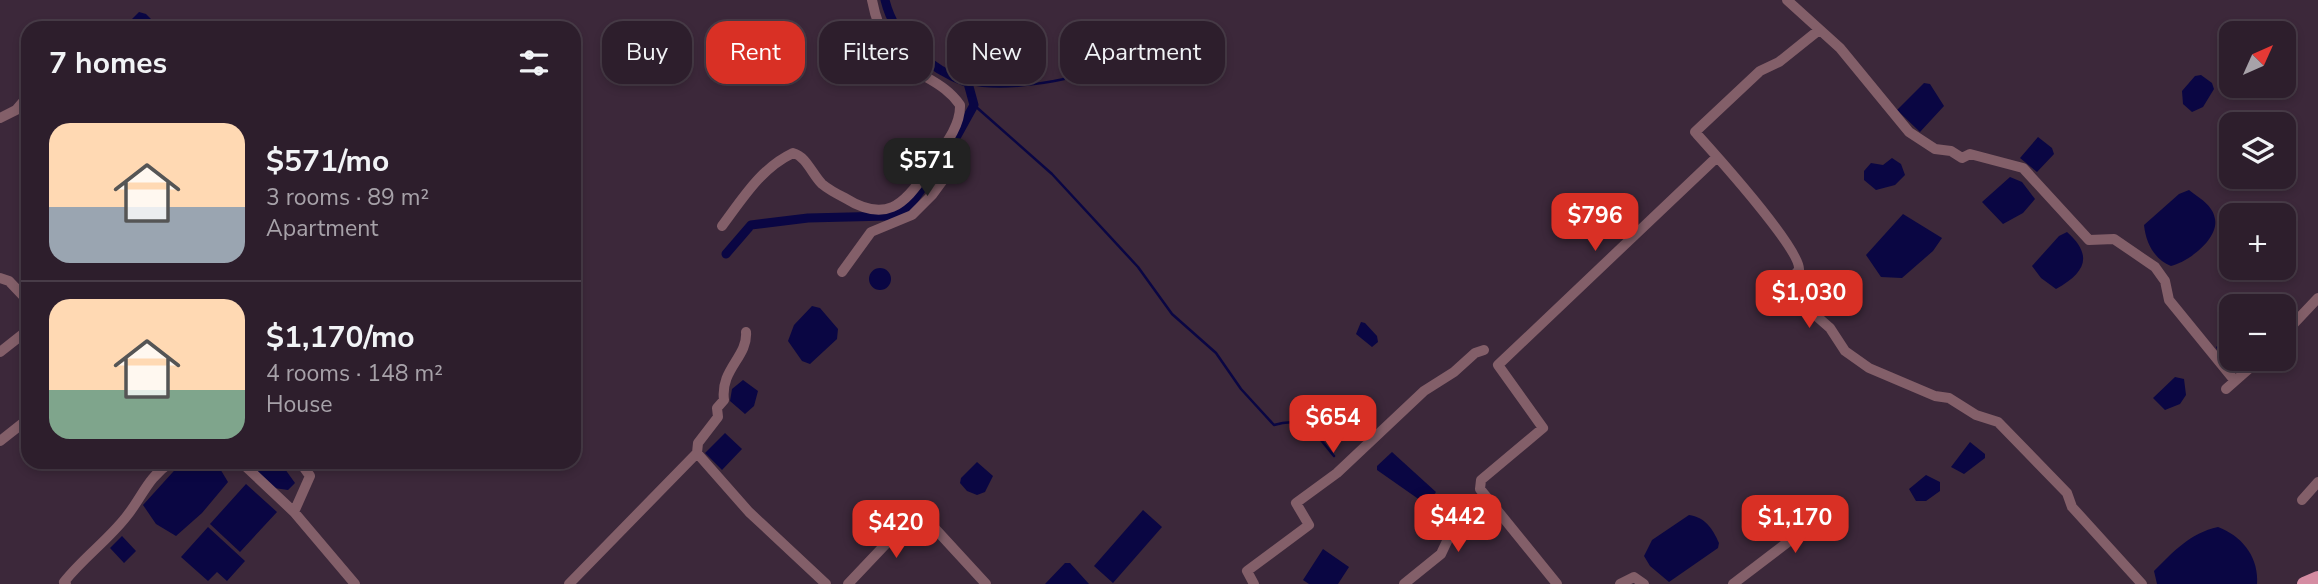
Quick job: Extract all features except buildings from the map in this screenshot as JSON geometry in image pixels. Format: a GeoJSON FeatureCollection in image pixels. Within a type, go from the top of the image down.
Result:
{"type":"FeatureCollection","features":[{"type":"Feature","properties":{"kind":"main road"},"geometry":{"type":"LineString","coordinates":[[2304,584],[2318,578]]}},
{"type":"Feature","properties":{"kind":"street"},"geometry":{"type":"LineString","coordinates":[[722,226],[759,177],[777,161],[793,153],[801,156],[824,185],[851,202],[874,211],[897,206],[910,195],[940,151],[960,115],[960,105],[945,88],[896,57],[880,30],[872,0]]}},
{"type":"Feature","properties":{"kind":"street"},"geometry":{"type":"LineString","coordinates":[[1787,0],[1840,48],[1918,141],[1962,158],[1970,154],[2023,168],[2089,240],[2115,239],[2155,267],[2165,281],[2169,300],[2219,369]]}},
{"type":"Feature","properties":{"kind":"street"},"geometry":{"type":"LineString","coordinates":[[1819,30],[1779,62],[1760,71],[1696,129],[1797,258],[1799,270],[1787,283],[1789,292],[1830,328],[1845,351],[1870,368],[1935,396],[1949,398],[1976,415],[1998,422],[2038,460],[2067,493],[2072,507],[2142,584]]}},
{"type":"Feature","properties":{"kind":"street"},"geometry":{"type":"LineString","coordinates":[[0,118],[16,110],[21,104]]}},
{"type":"Feature","properties":{"kind":"street"},"geometry":{"type":"LineString","coordinates":[[16,110],[21,112]]}},
{"type":"Feature","properties":{"kind":"street"},"geometry":{"type":"LineString","coordinates":[[842,272],[874,229],[912,215],[932,195],[954,165],[953,161],[940,151]]}},
{"type":"Feature","properties":{"kind":"street"},"geometry":{"type":"LineString","coordinates":[[1557,584],[1480,489],[1481,480],[1543,428],[1498,365],[1717,158]]}},
{"type":"Feature","properties":{"kind":"street"},"geometry":{"type":"LineString","coordinates":[[0,278],[9,281],[21,294]]}},
{"type":"Feature","properties":{"kind":"street"},"geometry":{"type":"LineString","coordinates":[[2296,321],[2318,298]]}},
{"type":"Feature","properties":{"kind":"street"},"geometry":{"type":"LineString","coordinates":[[569,584],[697,453],[698,443],[718,417],[717,408],[724,400],[722,384],[736,358],[747,345],[746,332]]}},
{"type":"Feature","properties":{"kind":"street"},"geometry":{"type":"LineString","coordinates":[[0,352],[21,336]]}},
{"type":"Feature","properties":{"kind":"street"},"geometry":{"type":"LineString","coordinates":[[1254,584],[1247,571],[1309,525],[1296,503],[1337,473],[1424,391],[1454,372],[1475,353],[1484,350]]}},
{"type":"Feature","properties":{"kind":"street"},"geometry":{"type":"LineString","coordinates":[[2221,371],[2231,385],[2247,371]]}},
{"type":"Feature","properties":{"kind":"street"},"geometry":{"type":"LineString","coordinates":[[0,441],[21,424]]}},
{"type":"Feature","properties":{"kind":"street"},"geometry":{"type":"LineString","coordinates":[[697,453],[750,512],[826,584]]}},
{"type":"Feature","properties":{"kind":"street"},"geometry":{"type":"LineString","coordinates":[[66,584],[64,582],[77,565],[126,518],[154,474],[162,469]]}},
{"type":"Feature","properties":{"kind":"street"},"geometry":{"type":"LineString","coordinates":[[249,469],[294,512],[355,584]]}},
{"type":"Feature","properties":{"kind":"street"},"geometry":{"type":"LineString","coordinates":[[294,512],[310,476],[305,469]]}},
{"type":"Feature","properties":{"kind":"street"},"geometry":{"type":"LineString","coordinates":[[2302,500],[2318,482]]}},
{"type":"Feature","properties":{"kind":"street"},"geometry":{"type":"LineString","coordinates":[[1404,584],[1441,554],[1449,537],[1486,497]]}},
{"type":"Feature","properties":{"kind":"street"},"geometry":{"type":"LineString","coordinates":[[1733,584],[1839,503]]}},
{"type":"Feature","properties":{"kind":"street"},"geometry":{"type":"LineString","coordinates":[[848,584],[918,510],[986,584]]}},
{"type":"Feature","properties":{"kind":"street"},"geometry":{"type":"LineString","coordinates":[[1620,584],[1634,577],[1644,584]]}},
{"type":"Feature","properties":{"kind":"shaded area"},"geometry":{"type":"Polygon","coordinates":[[[139,12],[146,14],[153,21],[130,21],[139,12]]]}},
{"type":"Feature","properties":{"kind":"shaded area"},"geometry":{"type":"Polygon","coordinates":[[[2201,75],[2212,83],[2214,89],[2203,107],[2192,112],[2183,104],[2182,91],[2195,76],[2201,75]]]}},
{"type":"Feature","properties":{"kind":"shaded area"},"geometry":{"type":"Polygon","coordinates":[[[1924,83],[1930,84],[1944,106],[1920,132],[1897,110],[1924,83]]]}},
{"type":"Feature","properties":{"kind":"shaded area"},"geometry":{"type":"Polygon","coordinates":[[[2038,137],[2052,148],[2054,154],[2037,172],[2020,158],[2038,137]]]}},
{"type":"Feature","properties":{"kind":"shaded area"},"geometry":{"type":"Polygon","coordinates":[[[1892,158],[1901,164],[1905,175],[1895,185],[1876,190],[1864,180],[1864,171],[1871,163],[1883,165],[1892,158]]]}},
{"type":"Feature","properties":{"kind":"shaded area"},"geometry":{"type":"Polygon","coordinates":[[[2010,177],[2022,182],[2035,199],[2023,213],[2003,224],[1982,202],[2010,177]]]}},
{"type":"Feature","properties":{"kind":"shaded area"},"geometry":{"type":"Polygon","coordinates":[[[2189,190],[2212,210],[2215,227],[2201,248],[2186,260],[2171,266],[2152,250],[2144,225],[2179,194],[2189,190]]]}},
{"type":"Feature","properties":{"kind":"shaded area"},"geometry":{"type":"Polygon","coordinates":[[[1903,214],[1942,238],[1933,251],[1902,278],[1881,277],[1866,255],[1903,214]]]}},
{"type":"Feature","properties":{"kind":"shaded area"},"geometry":{"type":"Polygon","coordinates":[[[2067,232],[2081,249],[2082,264],[2074,277],[2056,289],[2041,278],[2032,266],[2059,236],[2067,232]]]}},
{"type":"Feature","properties":{"kind":"shaded area"},"geometry":{"type":"Polygon","coordinates":[[[880,268],[888,271],[891,279],[888,287],[880,290],[872,287],[869,279],[872,271],[880,268]]]}},
{"type":"Feature","properties":{"kind":"shaded area"},"geometry":{"type":"Polygon","coordinates":[[[812,306],[820,308],[838,329],[837,339],[810,364],[802,361],[788,341],[794,325],[812,306]]]}},
{"type":"Feature","properties":{"kind":"shaded area"},"geometry":{"type":"Polygon","coordinates":[[[1361,322],[1377,336],[1378,342],[1372,347],[1356,334],[1361,322]]]}},
{"type":"Feature","properties":{"kind":"shaded area"},"geometry":{"type":"Polygon","coordinates":[[[2175,377],[2184,379],[2186,395],[2180,404],[2165,410],[2153,398],[2175,377]]]}},
{"type":"Feature","properties":{"kind":"shaded area"},"geometry":{"type":"Polygon","coordinates":[[[743,380],[758,391],[754,406],[745,414],[730,401],[732,389],[743,380]]]}},
{"type":"Feature","properties":{"kind":"shaded area"},"geometry":{"type":"Polygon","coordinates":[[[725,433],[742,449],[722,470],[705,453],[725,433]]]}},
{"type":"Feature","properties":{"kind":"shaded area"},"geometry":{"type":"Polygon","coordinates":[[[1970,442],[1985,454],[1985,458],[1964,474],[1951,467],[1970,442]]]}},
{"type":"Feature","properties":{"kind":"shaded area"},"geometry":{"type":"Polygon","coordinates":[[[1392,452],[1436,492],[1427,505],[1377,470],[1377,466],[1392,452]]]}},
{"type":"Feature","properties":{"kind":"shaded area"},"geometry":{"type":"Polygon","coordinates":[[[977,462],[993,476],[985,492],[977,495],[967,491],[960,483],[961,478],[977,462]]]}},
{"type":"Feature","properties":{"kind":"shaded area"},"geometry":{"type":"Polygon","coordinates":[[[176,469],[220,469],[228,482],[202,513],[176,536],[156,524],[143,505],[176,469]]]}},
{"type":"Feature","properties":{"kind":"shaded area"},"geometry":{"type":"Polygon","coordinates":[[[253,469],[285,469],[295,483],[288,490],[274,488],[253,469]]]}},
{"type":"Feature","properties":{"kind":"shaded area"},"geometry":{"type":"Polygon","coordinates":[[[1926,475],[1940,482],[1940,491],[1926,501],[1916,501],[1909,489],[1926,475]]]}},
{"type":"Feature","properties":{"kind":"shaded area"},"geometry":{"type":"Polygon","coordinates":[[[246,484],[277,512],[240,552],[210,524],[246,484]]]}},
{"type":"Feature","properties":{"kind":"shaded area"},"geometry":{"type":"Polygon","coordinates":[[[1143,510],[1162,527],[1113,583],[1094,566],[1143,510]]]}},
{"type":"Feature","properties":{"kind":"shaded area"},"geometry":{"type":"Polygon","coordinates":[[[1836,514],[1846,520],[1835,538],[1824,540],[1815,535],[1816,527],[1836,514]]]}},
{"type":"Feature","properties":{"kind":"shaded area"},"geometry":{"type":"Polygon","coordinates":[[[1689,515],[1708,524],[1719,543],[1718,548],[1669,582],[1650,566],[1644,556],[1652,540],[1689,515]]]}},
{"type":"Feature","properties":{"kind":"shaded area"},"geometry":{"type":"Polygon","coordinates":[[[208,527],[245,561],[227,581],[217,572],[208,581],[181,557],[208,527]]]}},
{"type":"Feature","properties":{"kind":"shaded area"},"geometry":{"type":"Polygon","coordinates":[[[2218,527],[2235,536],[2252,556],[2257,584],[2157,584],[2154,571],[2168,557],[2190,539],[2218,527]]]}},
{"type":"Feature","properties":{"kind":"shaded area"},"geometry":{"type":"Polygon","coordinates":[[[122,536],[136,551],[124,563],[110,548],[122,536]]]}},
{"type":"Feature","properties":{"kind":"shaded area"},"geometry":{"type":"Polygon","coordinates":[[[1323,549],[1349,567],[1338,584],[1309,584],[1303,580],[1323,549]]]}},
{"type":"Feature","properties":{"kind":"shaded area"},"geometry":{"type":"Polygon","coordinates":[[[1065,563],[1070,563],[1089,584],[1045,584],[1065,563]]]}},
{"type":"Feature","properties":{"kind":"waterway"},"geometry":{"type":"LineString","coordinates":[[726,254],[751,225],[808,218],[889,216],[909,207],[948,152],[974,105],[968,83],[940,70],[916,52],[897,28],[885,0]]}},
{"type":"Feature","properties":{"kind":"waterway"},"geometry":{"type":"LineString","coordinates":[[1046,82],[1060,80]]}},
{"type":"Feature","properties":{"kind":"waterway"},"geometry":{"type":"LineString","coordinates":[[973,84],[1034,84]]}},
{"type":"Feature","properties":{"kind":"waterway"},"geometry":{"type":"LineString","coordinates":[[974,105],[1052,174],[1138,267],[1172,314],[1216,353],[1241,389],[1274,425],[1285,422],[1302,424],[1315,433],[1334,456]]}}]}
